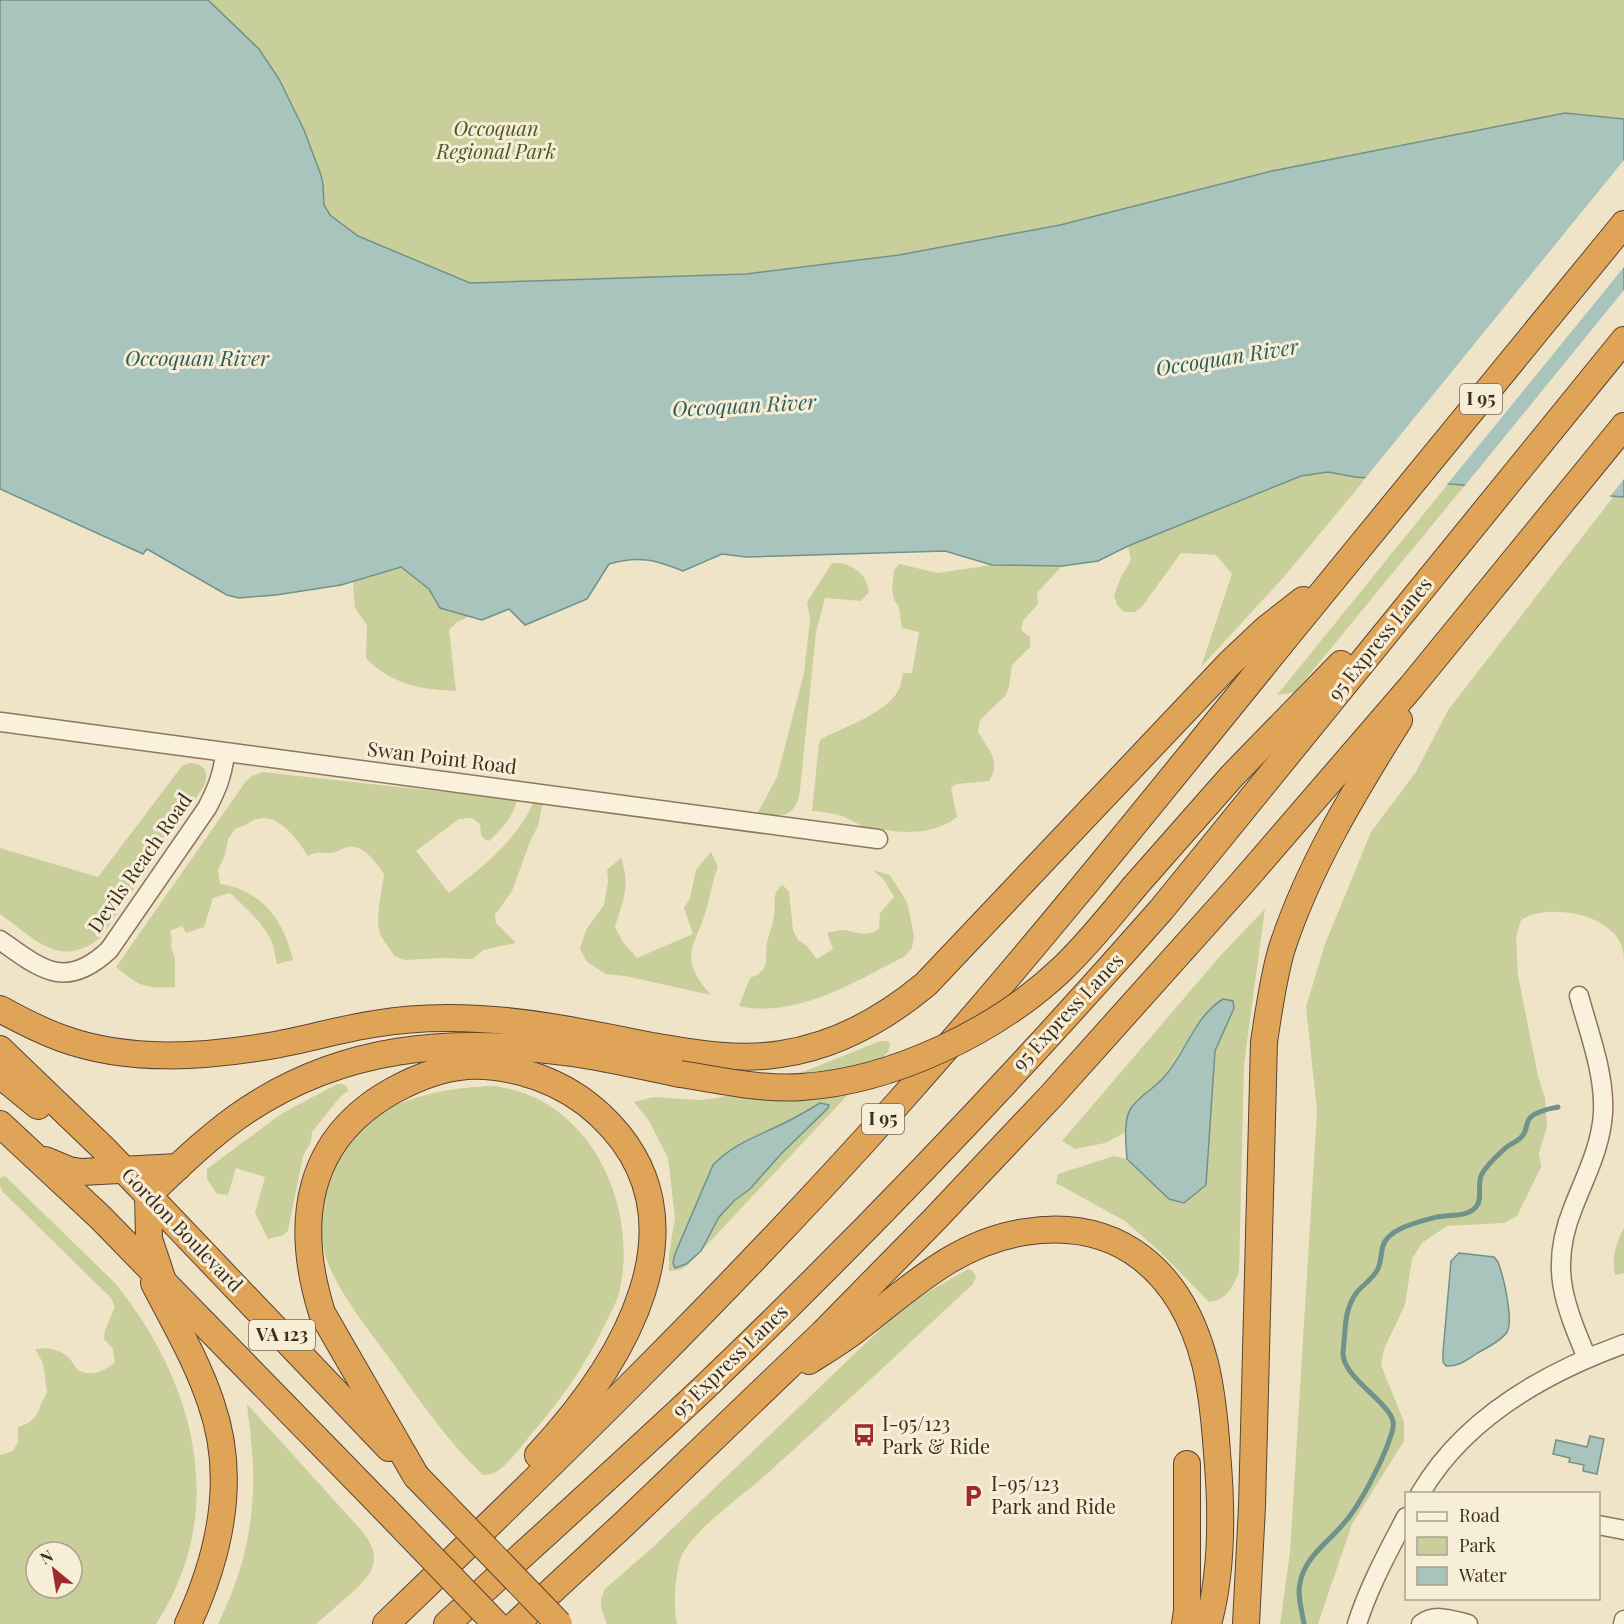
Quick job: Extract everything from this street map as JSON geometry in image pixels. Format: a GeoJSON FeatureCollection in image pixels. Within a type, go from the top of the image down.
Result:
{"type":"FeatureCollection","features":[{"type":"Feature","properties":{"kind":"highway","name":"I 95"},"geometry":{"type":"LineString","coordinates":[[386,1624],[634,1382],[896,1105],[1034,947],[1624,224]]}},
{"type":"Feature","properties":{"kind":"highway","name":"95 Express Lanes"},"geometry":{"type":"LineString","coordinates":[[447,1624],[705,1386],[928,1163],[1161,910],[1624,340]]}},
{"type":"Feature","properties":{"kind":"highway"},"geometry":{"type":"LineString","coordinates":[[516,1624],[764,1390],[918,1237],[1060,1086],[1241,884],[1447,644],[1624,426]]}},
{"type":"Feature","properties":{"kind":"highway"},"geometry":{"type":"LineString","coordinates":[[163,1281],[149,1239],[148,1195],[206,1141],[238,1116],[273,1095],[329,1070],[391,1053],[442,1046],[518,1047],[575,1054],[762,1087],[802,1087],[850,1081],[908,1063],[954,1044],[996,1019],[1062,969],[1232,776],[1435,570]]}},
{"type":"Feature","properties":{"kind":"highway"},"geometry":{"type":"LineString","coordinates":[[0,1009],[30,1026],[73,1042],[129,1054],[164,1056],[273,1045],[375,1024],[422,1019],[479,1018],[526,1023],[707,1056],[746,1058],[781,1054],[824,1044],[885,1015],[926,984],[1236,657],[1266,629],[1337,575]]}},
{"type":"Feature","properties":{"kind":"highway"},"geometry":{"type":"LineString","coordinates":[[1246,1624],[1252,1506],[1264,1042],[1271,991],[1296,909],[1314,869],[1348,804],[1447,644]]}},
{"type":"Feature","properties":{"kind":"highway","name":"Gordon Boulevard"},"geometry":{"type":"LineString","coordinates":[[0,1049],[103,1148],[559,1624]]}},
{"type":"Feature","properties":{"kind":"highway"},"geometry":{"type":"LineString","coordinates":[[381,1624],[556,1435],[580,1406],[607,1366],[637,1310],[649,1274],[653,1247],[653,1220],[647,1187],[626,1144],[606,1120],[575,1094],[523,1072],[495,1067],[439,1071],[408,1082],[379,1098],[352,1119],[342,1131],[328,1153],[311,1197],[307,1223],[308,1254],[313,1284],[322,1313],[416,1476]]}},
{"type":"Feature","properties":{"kind":"highway"},"geometry":{"type":"LineString","coordinates":[[0,1075],[74,1137],[103,1148]]}},
{"type":"Feature","properties":{"kind":"highway","name":"VA 123"},"geometry":{"type":"LineString","coordinates":[[0,1124],[100,1217],[496,1624]]}},
{"type":"Feature","properties":{"kind":"highway"},"geometry":{"type":"LineString","coordinates":[[34,1156],[69,1170],[81,1172],[178,1167]]}},
{"type":"Feature","properties":{"kind":"highway"},"geometry":{"type":"LineString","coordinates":[[764,1390],[846,1337],[928,1272],[961,1253],[992,1241],[1023,1232],[1058,1228],[1086,1231],[1112,1240],[1135,1252],[1152,1265],[1184,1308],[1205,1364],[1215,1420],[1220,1516],[1217,1570],[1208,1624]]}},
{"type":"Feature","properties":{"kind":"highway"},"geometry":{"type":"LineString","coordinates":[[143,1261],[184,1340],[211,1402],[224,1464],[224,1496],[220,1531],[202,1593],[188,1624]]}},
{"type":"Feature","properties":{"kind":"highway"},"geometry":{"type":"LineString","coordinates":[[1185,1624],[1187,1464]]}},
{"type":"Feature","properties":{"kind":"street","name":"Swan Point Road"},"geometry":{"type":"LineString","coordinates":[[1,722],[878,839]]}},
{"type":"Feature","properties":{"kind":"street","name":"Devils Reach Road"},"geometry":{"type":"LineString","coordinates":[[0,940],[37,966],[62,973],[80,970],[98,960],[109,950],[207,808],[218,789],[225,753]]}},
{"type":"Feature","properties":{"kind":"street"},"geometry":{"type":"LineString","coordinates":[[1579,996],[1601,1081],[1603,1113],[1592,1164],[1566,1229],[1561,1253],[1560,1277],[1566,1307],[1587,1358]]}},
{"type":"Feature","properties":{"kind":"street"},"geometry":{"type":"LineString","coordinates":[[1422,1492],[1457,1446],[1490,1414],[1550,1375],[1624,1344]]}},
{"type":"Feature","properties":{"kind":"street"},"geometry":{"type":"LineString","coordinates":[[1358,1624],[1368,1592],[1381,1563],[1405,1521]]}},
{"type":"Feature","properties":{"kind":"street"},"geometry":{"type":"LineString","coordinates":[[1600,1525],[1624,1530]]}},
{"type":"Feature","properties":{"kind":"street"},"geometry":{"type":"LineString","coordinates":[[1421,1624],[1434,1618],[1468,1624]]}},
{"type":"Feature","properties":{"kind":"green space","name":"Occoquan Regional Park"},"geometry":{"type":"Polygon","coordinates":[[[208,0],[1624,0],[1624,119],[1565,113],[1272,171],[1060,225],[899,255],[746,274],[470,283],[358,236],[330,215],[324,205],[321,175],[304,130],[279,79],[259,49],[208,0]]]}},
{"type":"Feature","properties":{"kind":"green space"},"geometry":{"type":"Polygon","coordinates":[[[1328,472],[1366,478],[1283,578],[1201,667],[1232,574],[1216,555],[1181,553],[1141,608],[1134,612],[1124,612],[1117,605],[1114,595],[1131,560],[1128,546],[1301,476],[1328,472]]]}},
{"type":"Feature","properties":{"kind":"green space"},"geometry":{"type":"Polygon","coordinates":[[[1448,484],[1465,485],[1295,692],[1277,695],[1448,484]]]}},
{"type":"Feature","properties":{"kind":"green space"},"geometry":{"type":"Polygon","coordinates":[[[1614,496],[1624,497],[1624,955],[1621,944],[1614,933],[1590,918],[1576,914],[1545,912],[1521,920],[1516,938],[1518,975],[1538,1076],[1545,1098],[1547,1127],[1539,1153],[1541,1167],[1517,1216],[1504,1223],[1447,1226],[1422,1243],[1412,1259],[1405,1305],[1384,1349],[1381,1365],[1404,1422],[1404,1441],[1352,1524],[1318,1624],[1280,1624],[1290,1552],[1317,1111],[1306,1007],[1325,944],[1371,832],[1416,772],[1448,710],[1614,496]]]}},
{"type":"Feature","properties":{"kind":"green space"},"geometry":{"type":"Polygon","coordinates":[[[832,563],[846,564],[857,570],[865,579],[869,592],[861,601],[825,598],[816,632],[798,799],[791,811],[786,814],[773,816],[757,814],[777,777],[804,673],[810,619],[807,602],[832,563]]]}},
{"type":"Feature","properties":{"kind":"green space"},"geometry":{"type":"Polygon","coordinates":[[[899,564],[938,573],[992,565],[1062,566],[1037,593],[1038,604],[1023,621],[1021,630],[1030,637],[1030,647],[1012,665],[1009,687],[1005,696],[980,720],[978,732],[994,762],[993,774],[989,781],[957,784],[951,788],[957,817],[943,826],[909,832],[864,828],[840,815],[812,811],[821,739],[887,704],[900,687],[903,673],[912,673],[919,632],[902,628],[899,607],[894,600],[892,589],[894,571],[899,564]]]}},
{"type":"Feature","properties":{"kind":"green space"},"geometry":{"type":"Polygon","coordinates":[[[401,567],[429,589],[440,608],[470,616],[457,622],[449,630],[456,691],[419,687],[396,680],[375,667],[366,658],[367,625],[355,608],[353,582],[401,567]]]}},
{"type":"Feature","properties":{"kind":"green space"},"geometry":{"type":"Polygon","coordinates":[[[189,763],[199,765],[204,769],[206,781],[204,786],[100,938],[86,947],[72,951],[60,951],[36,941],[0,914],[0,848],[98,877],[182,766],[189,763]]]}},
{"type":"Feature","properties":{"kind":"green space"},"geometry":{"type":"Polygon","coordinates":[[[262,772],[517,800],[513,812],[489,841],[481,834],[480,824],[472,818],[459,819],[416,851],[449,893],[486,863],[508,841],[518,829],[534,801],[543,802],[538,826],[512,891],[495,915],[496,923],[516,943],[483,950],[473,959],[405,960],[394,956],[379,931],[379,906],[384,874],[373,860],[364,851],[354,847],[308,856],[287,829],[280,823],[265,818],[236,828],[228,839],[225,855],[218,870],[220,884],[248,893],[269,910],[284,933],[293,960],[277,964],[267,933],[253,915],[230,893],[213,898],[204,927],[186,933],[182,926],[170,931],[171,947],[175,958],[175,987],[149,987],[131,978],[116,967],[246,781],[262,772]]]}},
{"type":"Feature","properties":{"kind":"green space"},"geometry":{"type":"Polygon","coordinates":[[[711,852],[718,867],[706,911],[692,948],[691,958],[695,973],[711,995],[606,974],[587,962],[580,949],[586,930],[604,905],[608,882],[607,870],[621,858],[626,885],[615,927],[623,942],[637,958],[693,934],[684,908],[690,898],[696,870],[711,852]]]}},
{"type":"Feature","properties":{"kind":"green space"},"geometry":{"type":"Polygon","coordinates":[[[873,870],[890,875],[907,902],[914,936],[912,948],[905,956],[846,986],[804,1002],[761,1009],[739,1006],[750,978],[762,971],[766,964],[775,895],[779,888],[783,885],[789,892],[793,930],[798,940],[807,946],[817,959],[833,949],[827,933],[843,930],[866,934],[879,929],[880,913],[894,897],[884,880],[873,870]]]}},
{"type":"Feature","properties":{"kind":"green space"},"geometry":{"type":"Polygon","coordinates":[[[1265,909],[1244,1064],[1239,1273],[1225,1296],[1209,1302],[1159,1251],[1125,1221],[1056,1183],[1058,1174],[1114,1156],[1127,1159],[1146,1178],[1206,1185],[1215,1051],[1234,1008],[1223,999],[1213,1006],[1195,1027],[1165,1076],[1130,1109],[1126,1132],[1105,1143],[1075,1149],[1062,1141],[1221,955],[1265,909]]]}},
{"type":"Feature","properties":{"kind":"green space"},"geometry":{"type":"Polygon","coordinates":[[[880,1041],[888,1041],[890,1045],[888,1052],[688,1265],[680,1270],[669,1271],[669,1254],[675,1218],[668,1158],[649,1121],[634,1102],[654,1097],[699,1100],[718,1098],[808,1070],[880,1041]]]}},
{"type":"Feature","properties":{"kind":"green space"},"geometry":{"type":"Polygon","coordinates":[[[337,1084],[347,1087],[348,1091],[340,1097],[312,1132],[311,1142],[303,1156],[288,1231],[283,1235],[268,1239],[255,1213],[265,1177],[236,1168],[228,1195],[217,1194],[207,1179],[207,1169],[281,1114],[337,1084]]]}},
{"type":"Feature","properties":{"kind":"green space"},"geometry":{"type":"Polygon","coordinates":[[[495,1086],[531,1096],[556,1110],[578,1129],[595,1152],[609,1178],[618,1206],[623,1235],[623,1265],[616,1302],[594,1347],[577,1374],[513,1457],[496,1472],[483,1475],[435,1421],[342,1291],[327,1261],[323,1246],[322,1220],[328,1186],[338,1157],[350,1138],[364,1124],[380,1113],[417,1097],[456,1089],[495,1086]]]}},
{"type":"Feature","properties":{"kind":"green space"},"geometry":{"type":"Polygon","coordinates":[[[5,1176],[115,1283],[143,1321],[166,1362],[183,1405],[193,1448],[197,1493],[192,1537],[179,1581],[156,1624],[0,1624],[0,1455],[13,1451],[18,1442],[18,1427],[34,1418],[47,1393],[43,1363],[35,1349],[48,1348],[60,1352],[68,1357],[76,1368],[86,1373],[106,1368],[115,1362],[113,1349],[104,1339],[105,1330],[115,1307],[111,1298],[3,1192],[0,1178],[5,1176]]]}},
{"type":"Feature","properties":{"kind":"green space"},"geometry":{"type":"Polygon","coordinates":[[[1624,1228],[1624,1273],[1615,1275],[1615,1251],[1624,1228]]]}},
{"type":"Feature","properties":{"kind":"green space"},"geometry":{"type":"Polygon","coordinates":[[[968,1269],[973,1271],[976,1277],[973,1284],[795,1449],[700,1531],[680,1559],[675,1598],[677,1624],[607,1624],[601,1608],[601,1599],[605,1589],[653,1547],[894,1316],[914,1300],[968,1269]]]}},
{"type":"Feature","properties":{"kind":"green space"},"geometry":{"type":"Polygon","coordinates":[[[247,1404],[362,1531],[373,1550],[373,1567],[364,1581],[316,1624],[218,1624],[235,1585],[250,1527],[253,1464],[247,1404]]]}},
{"type":"Feature","properties":{"kind":"water","name":"Occoquan River"},"geometry":{"type":"Polygon","coordinates":[[[0,0],[208,0],[259,49],[279,79],[304,130],[321,175],[324,205],[330,215],[358,236],[470,283],[746,274],[899,255],[1060,225],[1272,171],[1565,113],[1624,119],[1624,497],[1355,477],[1328,472],[1301,476],[1128,546],[1098,561],[1062,566],[992,565],[945,551],[746,557],[722,554],[683,571],[647,560],[619,561],[609,564],[587,599],[525,625],[509,609],[482,620],[440,608],[429,589],[401,567],[341,585],[276,595],[239,598],[227,595],[147,549],[143,554],[0,489],[0,0]]]}},
{"type":"Feature","properties":{"kind":"water"},"geometry":{"type":"Polygon","coordinates":[[[1223,999],[1233,1001],[1234,1008],[1215,1051],[1206,1185],[1184,1203],[1169,1199],[1127,1159],[1128,1113],[1134,1104],[1172,1067],[1197,1025],[1213,1006],[1223,999]]]}},
{"type":"Feature","properties":{"kind":"water"},"geometry":{"type":"Polygon","coordinates":[[[820,1103],[829,1105],[828,1108],[781,1154],[750,1189],[735,1200],[719,1217],[701,1251],[686,1264],[675,1268],[673,1263],[675,1254],[713,1165],[736,1147],[820,1103]]]}},
{"type":"Feature","properties":{"kind":"water"},"geometry":{"type":"Polygon","coordinates":[[[1459,1253],[1494,1257],[1498,1262],[1507,1297],[1509,1326],[1504,1336],[1497,1342],[1462,1363],[1446,1366],[1443,1362],[1443,1352],[1451,1261],[1459,1253]]]}},
{"type":"Feature","properties":{"kind":"water"},"geometry":{"type":"Polygon","coordinates":[[[1590,1436],[1604,1439],[1597,1474],[1583,1471],[1584,1465],[1569,1462],[1570,1458],[1553,1454],[1556,1440],[1587,1447],[1590,1436]]]}},
{"type":"Feature","properties":{"kind":"pier"},"geometry":{"type":"Polygon","coordinates":[[[1624,160],[1624,267],[1445,487],[1363,481],[1624,160]]]}},
{"type":"Feature","properties":{"kind":"pier"},"geometry":{"type":"Polygon","coordinates":[[[1624,290],[1624,479],[1608,499],[1463,488],[1624,290]]]}},
{"type":"Feature","properties":{"kind":"waterway"},"geometry":{"type":"LineString","coordinates":[[1304,1624],[1299,1593],[1303,1573],[1312,1557],[1345,1522],[1357,1505],[1382,1458],[1393,1427],[1389,1413],[1349,1370],[1344,1361],[1343,1352],[1349,1306],[1357,1292],[1378,1269],[1383,1246],[1391,1235],[1404,1227],[1420,1222],[1472,1211],[1478,1204],[1481,1176],[1489,1164],[1508,1146],[1522,1137],[1528,1120],[1532,1116],[1558,1107]]}},
{"type":"Feature","properties":{"kind":"place","name":"I-95/123 Park & Ride"},"geometry":{"type":"Point","coordinates":[864,1435]}},
{"type":"Feature","properties":{"kind":"place","name":"I-95/123 Park and Ride"},"geometry":{"type":"Point","coordinates":[973,1496]}}]}
